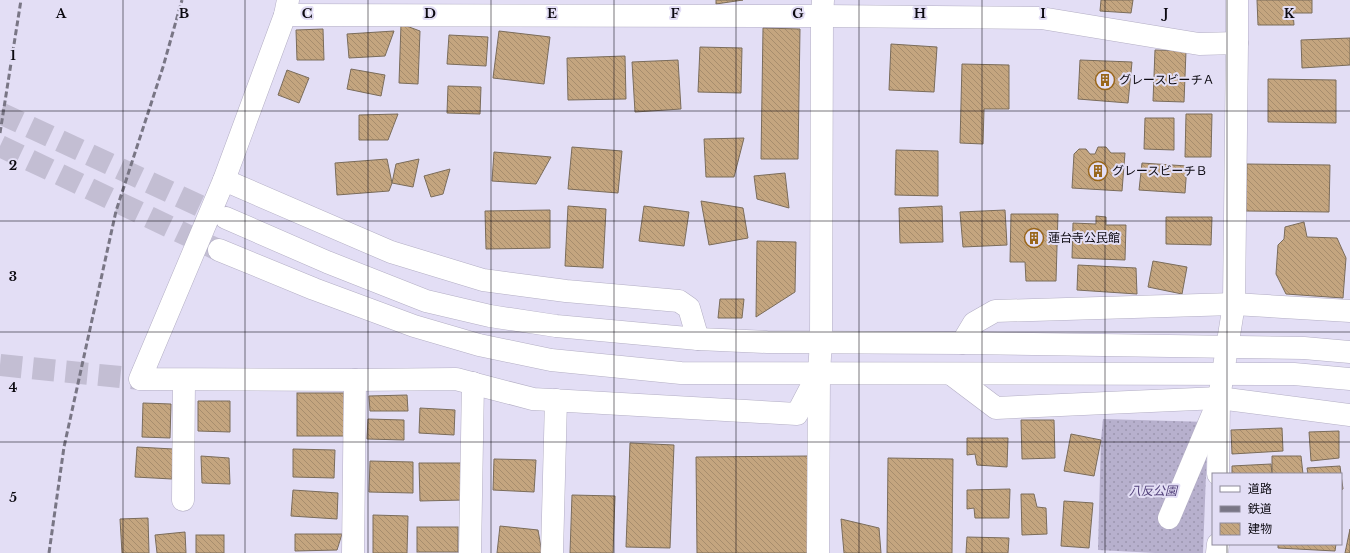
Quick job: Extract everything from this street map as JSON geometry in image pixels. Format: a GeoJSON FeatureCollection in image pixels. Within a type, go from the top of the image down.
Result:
{"type":"FeatureCollection","features":[{"type":"Feature","properties":{"kind":"street"},"geometry":{"type":"LineString","coordinates":[[1218,473],[1219,398],[1234,304],[1237,0]]}},
{"type":"Feature","properties":{"kind":"street"},"geometry":{"type":"LineString","coordinates":[[819,372],[797,414],[533,399],[456,379],[140,379],[224,180],[287,8],[823,8],[1041,18],[1198,44],[1237,43]]}},
{"type":"Feature","properties":{"kind":"street"},"geometry":{"type":"LineString","coordinates":[[818,553],[823,8]]}},
{"type":"Feature","properties":{"kind":"street"},"geometry":{"type":"LineString","coordinates":[[224,180],[391,252],[483,280],[566,291],[679,301],[689,308],[698,339]]}},
{"type":"Feature","properties":{"kind":"street"},"geometry":{"type":"LineString","coordinates":[[226,218],[327,262],[426,301],[490,316],[556,326],[698,339],[767,342],[1304,348],[1350,352]]}},
{"type":"Feature","properties":{"kind":"street"},"geometry":{"type":"LineString","coordinates":[[219,250],[314,289],[414,326],[479,345],[551,360],[680,373],[769,374],[819,372],[951,374],[1294,374],[1350,379]]}},
{"type":"Feature","properties":{"kind":"street"},"geometry":{"type":"LineString","coordinates":[[962,343],[974,324],[996,311],[1234,304],[1350,311]]}},
{"type":"Feature","properties":{"kind":"street"},"geometry":{"type":"LineString","coordinates":[[951,374],[996,408],[1219,398],[1350,415]]}},
{"type":"Feature","properties":{"kind":"street"},"geometry":{"type":"LineString","coordinates":[[183,500],[184,380]]}},
{"type":"Feature","properties":{"kind":"street"},"geometry":{"type":"LineString","coordinates":[[353,553],[355,380]]}},
{"type":"Feature","properties":{"kind":"street"},"geometry":{"type":"LineString","coordinates":[[470,553],[473,383]]}},
{"type":"Feature","properties":{"kind":"street"},"geometry":{"type":"LineString","coordinates":[[1168,518],[1219,398]]}},
{"type":"Feature","properties":{"kind":"street"},"geometry":{"type":"LineString","coordinates":[[552,553],[556,400]]}},
{"type":"Feature","properties":{"kind":"green space","name":"八反公園"},"geometry":{"type":"Polygon","coordinates":[[[1103,419],[1208,422],[1203,553],[1155,553],[1098,550],[1103,419]]]}},
{"type":"Feature","properties":{"kind":"building"},"geometry":{"type":"Polygon","coordinates":[[[716,0],[743,0],[716,4],[716,0]]]}},
{"type":"Feature","properties":{"kind":"building"},"geometry":{"type":"Polygon","coordinates":[[[1101,0],[1133,0],[1131,13],[1100,11],[1101,0]]]}},
{"type":"Feature","properties":{"kind":"building"},"geometry":{"type":"Polygon","coordinates":[[[1257,0],[1312,0],[1312,13],[1293,13],[1294,25],[1258,25],[1257,0]]]}},
{"type":"Feature","properties":{"kind":"building"},"geometry":{"type":"Polygon","coordinates":[[[401,24],[420,31],[418,84],[399,83],[401,24]]]}},
{"type":"Feature","properties":{"kind":"building"},"geometry":{"type":"Polygon","coordinates":[[[763,28],[800,29],[798,159],[761,159],[763,28]]]}},
{"type":"Feature","properties":{"kind":"building"},"geometry":{"type":"Polygon","coordinates":[[[323,29],[324,60],[297,60],[296,30],[323,29]]]}},
{"type":"Feature","properties":{"kind":"building"},"geometry":{"type":"Polygon","coordinates":[[[394,31],[385,56],[349,58],[347,34],[394,31]]]}},
{"type":"Feature","properties":{"kind":"building"},"geometry":{"type":"Polygon","coordinates":[[[499,31],[550,37],[544,84],[493,78],[499,31]]]}},
{"type":"Feature","properties":{"kind":"building"},"geometry":{"type":"Polygon","coordinates":[[[449,35],[488,37],[486,66],[447,64],[449,35]]]}},
{"type":"Feature","properties":{"kind":"building"},"geometry":{"type":"Polygon","coordinates":[[[1350,38],[1350,65],[1302,68],[1301,40],[1350,38]]]}},
{"type":"Feature","properties":{"kind":"building"},"geometry":{"type":"Polygon","coordinates":[[[891,44],[937,47],[934,92],[889,90],[891,44]]]}},
{"type":"Feature","properties":{"kind":"building"},"geometry":{"type":"Polygon","coordinates":[[[700,47],[742,48],[741,93],[698,92],[700,47]]]}},
{"type":"Feature","properties":{"kind":"building"},"geometry":{"type":"Polygon","coordinates":[[[1155,50],[1186,51],[1184,102],[1153,101],[1155,50]]]}},
{"type":"Feature","properties":{"kind":"building"},"geometry":{"type":"Polygon","coordinates":[[[625,56],[626,99],[568,100],[567,58],[625,56]]]}},
{"type":"Feature","properties":{"kind":"building"},"geometry":{"type":"Polygon","coordinates":[[[678,60],[681,109],[635,112],[632,62],[678,60]]]}},
{"type":"Feature","properties":{"kind":"building","name":"グレースビーチＡ"},"geometry":{"type":"Polygon","coordinates":[[[1080,60],[1132,62],[1128,103],[1078,99],[1080,60]]]}},
{"type":"Feature","properties":{"kind":"building"},"geometry":{"type":"Polygon","coordinates":[[[962,64],[1009,65],[1009,109],[984,109],[983,144],[960,143],[962,64]]]}},
{"type":"Feature","properties":{"kind":"building"},"geometry":{"type":"Polygon","coordinates":[[[351,69],[385,75],[381,96],[347,89],[351,69]]]}},
{"type":"Feature","properties":{"kind":"building"},"geometry":{"type":"Polygon","coordinates":[[[287,70],[309,78],[299,103],[278,95],[287,70]]]}},
{"type":"Feature","properties":{"kind":"building"},"geometry":{"type":"Polygon","coordinates":[[[1268,79],[1336,80],[1336,123],[1268,122],[1268,79]]]}},
{"type":"Feature","properties":{"kind":"building"},"geometry":{"type":"Polygon","coordinates":[[[448,86],[481,87],[480,114],[447,113],[448,86]]]}},
{"type":"Feature","properties":{"kind":"building"},"geometry":{"type":"Polygon","coordinates":[[[398,114],[388,140],[359,140],[359,115],[398,114]]]}},
{"type":"Feature","properties":{"kind":"building"},"geometry":{"type":"Polygon","coordinates":[[[1186,114],[1212,114],[1211,157],[1185,157],[1186,114]]]}},
{"type":"Feature","properties":{"kind":"building"},"geometry":{"type":"Polygon","coordinates":[[[1145,118],[1174,118],[1174,150],[1144,149],[1145,118]]]}},
{"type":"Feature","properties":{"kind":"building"},"geometry":{"type":"Polygon","coordinates":[[[744,138],[734,177],[706,177],[704,139],[744,138]]]}},
{"type":"Feature","properties":{"kind":"building"},"geometry":{"type":"Polygon","coordinates":[[[572,147],[622,151],[618,193],[568,189],[572,147]]]}},
{"type":"Feature","properties":{"kind":"building","name":"グレースビーチＢ"},"geometry":{"type":"Polygon","coordinates":[[[1098,147],[1106,147],[1111,153],[1125,153],[1122,191],[1072,188],[1074,154],[1079,149],[1086,149],[1090,154],[1095,154],[1098,147]]]}},
{"type":"Feature","properties":{"kind":"building"},"geometry":{"type":"Polygon","coordinates":[[[896,150],[938,151],[938,196],[895,195],[896,150]]]}},
{"type":"Feature","properties":{"kind":"building"},"geometry":{"type":"Polygon","coordinates":[[[494,152],[551,157],[536,184],[492,181],[494,152]]]}},
{"type":"Feature","properties":{"kind":"building"},"geometry":{"type":"Polygon","coordinates":[[[387,159],[392,183],[389,191],[337,195],[335,163],[387,159]]]}},
{"type":"Feature","properties":{"kind":"building"},"geometry":{"type":"Polygon","coordinates":[[[419,159],[413,187],[392,183],[396,164],[419,159]]]}},
{"type":"Feature","properties":{"kind":"building"},"geometry":{"type":"Polygon","coordinates":[[[1142,163],[1187,166],[1185,193],[1139,190],[1142,163]]]}},
{"type":"Feature","properties":{"kind":"building"},"geometry":{"type":"Polygon","coordinates":[[[1247,164],[1330,165],[1329,212],[1246,211],[1247,164]]]}},
{"type":"Feature","properties":{"kind":"building"},"geometry":{"type":"Polygon","coordinates":[[[450,169],[443,194],[431,197],[424,176],[450,169]]]}},
{"type":"Feature","properties":{"kind":"building"},"geometry":{"type":"Polygon","coordinates":[[[785,173],[789,208],[757,199],[754,176],[785,173]]]}},
{"type":"Feature","properties":{"kind":"building"},"geometry":{"type":"Polygon","coordinates":[[[701,201],[743,208],[748,238],[709,245],[701,201]]]}},
{"type":"Feature","properties":{"kind":"building"},"geometry":{"type":"Polygon","coordinates":[[[568,206],[606,209],[603,268],[565,266],[568,206]]]}},
{"type":"Feature","properties":{"kind":"building"},"geometry":{"type":"Polygon","coordinates":[[[644,206],[689,212],[684,246],[639,241],[644,206]]]}},
{"type":"Feature","properties":{"kind":"building"},"geometry":{"type":"Polygon","coordinates":[[[942,206],[943,242],[900,243],[899,208],[942,206]]]}},
{"type":"Feature","properties":{"kind":"building"},"geometry":{"type":"Polygon","coordinates":[[[550,210],[550,248],[486,249],[485,211],[550,210]]]}},
{"type":"Feature","properties":{"kind":"building"},"geometry":{"type":"Polygon","coordinates":[[[1005,210],[1007,245],[963,247],[960,212],[1005,210]]]}},
{"type":"Feature","properties":{"kind":"building","name":"蓮台寺公民館"},"geometry":{"type":"Polygon","coordinates":[[[1011,214],[1058,214],[1056,281],[1026,281],[1025,262],[1010,262],[1011,214]]]}},
{"type":"Feature","properties":{"kind":"building"},"geometry":{"type":"Polygon","coordinates":[[[1096,216],[1106,217],[1106,225],[1126,225],[1125,260],[1072,258],[1073,223],[1096,224],[1096,216]]]}},
{"type":"Feature","properties":{"kind":"building"},"geometry":{"type":"Polygon","coordinates":[[[1166,217],[1212,217],[1211,245],[1166,244],[1166,217]]]}},
{"type":"Feature","properties":{"kind":"building"},"geometry":{"type":"Polygon","coordinates":[[[1304,222],[1307,237],[1337,238],[1346,258],[1343,298],[1286,294],[1276,274],[1278,245],[1284,239],[1285,227],[1304,222]]]}},
{"type":"Feature","properties":{"kind":"building"},"geometry":{"type":"Polygon","coordinates":[[[757,241],[796,242],[795,292],[756,317],[757,241]]]}},
{"type":"Feature","properties":{"kind":"building"},"geometry":{"type":"Polygon","coordinates":[[[1153,261],[1187,267],[1182,294],[1148,287],[1153,261]]]}},
{"type":"Feature","properties":{"kind":"building"},"geometry":{"type":"Polygon","coordinates":[[[1078,265],[1136,268],[1137,294],[1077,290],[1078,265]]]}},
{"type":"Feature","properties":{"kind":"building"},"geometry":{"type":"Polygon","coordinates":[[[720,299],[744,299],[742,318],[718,318],[720,299]]]}},
{"type":"Feature","properties":{"kind":"building"},"geometry":{"type":"Polygon","coordinates":[[[297,393],[344,393],[344,436],[297,436],[297,393]]]}},
{"type":"Feature","properties":{"kind":"building"},"geometry":{"type":"Polygon","coordinates":[[[407,395],[408,411],[370,411],[369,396],[407,395]]]}},
{"type":"Feature","properties":{"kind":"building"},"geometry":{"type":"Polygon","coordinates":[[[198,401],[230,401],[230,432],[198,431],[198,401]]]}},
{"type":"Feature","properties":{"kind":"building"},"geometry":{"type":"Polygon","coordinates":[[[143,403],[171,404],[170,438],[142,437],[143,403]]]}},
{"type":"Feature","properties":{"kind":"building"},"geometry":{"type":"Polygon","coordinates":[[[420,408],[455,410],[454,435],[419,433],[420,408]]]}},
{"type":"Feature","properties":{"kind":"building"},"geometry":{"type":"Polygon","coordinates":[[[368,419],[404,420],[404,440],[367,439],[368,419]]]}},
{"type":"Feature","properties":{"kind":"building"},"geometry":{"type":"Polygon","coordinates":[[[1021,420],[1054,420],[1055,458],[1022,459],[1021,420]]]}},
{"type":"Feature","properties":{"kind":"building"},"geometry":{"type":"Polygon","coordinates":[[[1282,428],[1283,451],[1232,454],[1231,430],[1282,428]]]}},
{"type":"Feature","properties":{"kind":"building"},"geometry":{"type":"Polygon","coordinates":[[[1339,431],[1339,458],[1311,461],[1309,432],[1339,431]]]}},
{"type":"Feature","properties":{"kind":"building"},"geometry":{"type":"Polygon","coordinates":[[[1071,434],[1101,440],[1094,476],[1064,471],[1071,434]]]}},
{"type":"Feature","properties":{"kind":"building"},"geometry":{"type":"Polygon","coordinates":[[[967,438],[1008,438],[1007,467],[977,465],[975,454],[967,455],[967,438]]]}},
{"type":"Feature","properties":{"kind":"building"},"geometry":{"type":"Polygon","coordinates":[[[630,443],[674,445],[670,548],[626,547],[630,443]]]}},
{"type":"Feature","properties":{"kind":"building"},"geometry":{"type":"Polygon","coordinates":[[[137,447],[173,449],[172,479],[135,477],[137,447]]]}},
{"type":"Feature","properties":{"kind":"building"},"geometry":{"type":"Polygon","coordinates":[[[293,449],[335,450],[334,478],[293,477],[293,449]]]}},
{"type":"Feature","properties":{"kind":"building"},"geometry":{"type":"Polygon","coordinates":[[[201,456],[229,458],[230,484],[202,483],[201,456]]]}},
{"type":"Feature","properties":{"kind":"building"},"geometry":{"type":"Polygon","coordinates":[[[809,456],[810,553],[697,553],[696,457],[809,456]]]}},
{"type":"Feature","properties":{"kind":"building"},"geometry":{"type":"Polygon","coordinates":[[[1272,456],[1301,456],[1303,473],[1272,473],[1272,456]]]}},
{"type":"Feature","properties":{"kind":"building"},"geometry":{"type":"Polygon","coordinates":[[[888,458],[953,459],[952,553],[887,553],[888,458]]]}},
{"type":"Feature","properties":{"kind":"building"},"geometry":{"type":"Polygon","coordinates":[[[494,459],[536,460],[534,492],[493,490],[494,459]]]}},
{"type":"Feature","properties":{"kind":"building"},"geometry":{"type":"Polygon","coordinates":[[[370,461],[413,462],[413,493],[369,492],[370,461]]]}},
{"type":"Feature","properties":{"kind":"building"},"geometry":{"type":"Polygon","coordinates":[[[419,463],[464,463],[464,500],[420,501],[419,463]]]}},
{"type":"Feature","properties":{"kind":"building"},"geometry":{"type":"Polygon","coordinates":[[[1271,464],[1272,473],[1232,473],[1232,466],[1271,464]]]}},
{"type":"Feature","properties":{"kind":"building"},"geometry":{"type":"Polygon","coordinates":[[[1340,466],[1341,473],[1308,473],[1307,468],[1340,466]]]}},
{"type":"Feature","properties":{"kind":"building"},"geometry":{"type":"Polygon","coordinates":[[[1010,489],[1009,518],[975,518],[974,508],[967,509],[967,490],[1010,489]]]}},
{"type":"Feature","properties":{"kind":"building"},"geometry":{"type":"Polygon","coordinates":[[[293,490],[338,493],[337,519],[291,516],[293,490]]]}},
{"type":"Feature","properties":{"kind":"building"},"geometry":{"type":"Polygon","coordinates":[[[1021,494],[1034,494],[1037,507],[1046,508],[1047,534],[1022,535],[1021,494]]]}},
{"type":"Feature","properties":{"kind":"building"},"geometry":{"type":"Polygon","coordinates":[[[572,495],[615,496],[613,553],[570,553],[572,495]]]}},
{"type":"Feature","properties":{"kind":"building"},"geometry":{"type":"Polygon","coordinates":[[[1064,501],[1093,503],[1089,548],[1061,546],[1064,501]]]}},
{"type":"Feature","properties":{"kind":"building"},"geometry":{"type":"Polygon","coordinates":[[[373,515],[408,516],[407,553],[373,553],[373,515]]]}},
{"type":"Feature","properties":{"kind":"building"},"geometry":{"type":"Polygon","coordinates":[[[148,518],[149,553],[122,553],[120,519],[148,518]]]}},
{"type":"Feature","properties":{"kind":"building"},"geometry":{"type":"Polygon","coordinates":[[[841,519],[879,528],[881,553],[844,553],[841,519]]]}},
{"type":"Feature","properties":{"kind":"building"},"geometry":{"type":"Polygon","coordinates":[[[500,526],[538,530],[542,553],[497,553],[500,526]]]}},
{"type":"Feature","properties":{"kind":"building"},"geometry":{"type":"Polygon","coordinates":[[[417,527],[458,527],[458,552],[417,552],[417,527]]]}},
{"type":"Feature","properties":{"kind":"building"},"geometry":{"type":"Polygon","coordinates":[[[1350,529],[1350,553],[1345,553],[1350,529]]]}},
{"type":"Feature","properties":{"kind":"building"},"geometry":{"type":"Polygon","coordinates":[[[185,532],[186,553],[157,553],[155,535],[185,532]]]}},
{"type":"Feature","properties":{"kind":"building"},"geometry":{"type":"Polygon","coordinates":[[[295,534],[342,534],[337,550],[295,551],[295,534]]]}},
{"type":"Feature","properties":{"kind":"building"},"geometry":{"type":"Polygon","coordinates":[[[196,535],[224,535],[224,553],[196,553],[196,535]]]}},
{"type":"Feature","properties":{"kind":"building"},"geometry":{"type":"Polygon","coordinates":[[[967,537],[1009,538],[1008,553],[966,553],[967,537]]]}},
{"type":"Feature","properties":{"kind":"building"},"geometry":{"type":"Polygon","coordinates":[[[1278,545],[1336,545],[1335,551],[1278,548],[1278,545]]]}},
{"type":"Feature","properties":{"kind":"tunnel"},"geometry":{"type":"LineString","coordinates":[[0,113],[226,218]]}},
{"type":"Feature","properties":{"kind":"tunnel"},"geometry":{"type":"LineString","coordinates":[[0,146],[216,249]]}},
{"type":"Feature","properties":{"kind":"tunnel"},"geometry":{"type":"LineString","coordinates":[[0,365],[140,379]]}},
{"type":"Feature","properties":{"kind":"railway"},"geometry":{"type":"LineString","coordinates":[[0,133],[21,0]]}},
{"type":"Feature","properties":{"kind":"railway"},"geometry":{"type":"LineString","coordinates":[[49,553],[64,447],[116,211],[163,67],[182,0]]}},
{"type":"Feature","properties":{"kind":"place","name":"グレースビーチＡ"},"geometry":{"type":"Point","coordinates":[1105,80]}},
{"type":"Feature","properties":{"kind":"place","name":"グレースビーチＢ"},"geometry":{"type":"Point","coordinates":[1098,171]}},
{"type":"Feature","properties":{"kind":"place","name":"蓮台寺公民館"},"geometry":{"type":"Point","coordinates":[1034,238]}}]}
